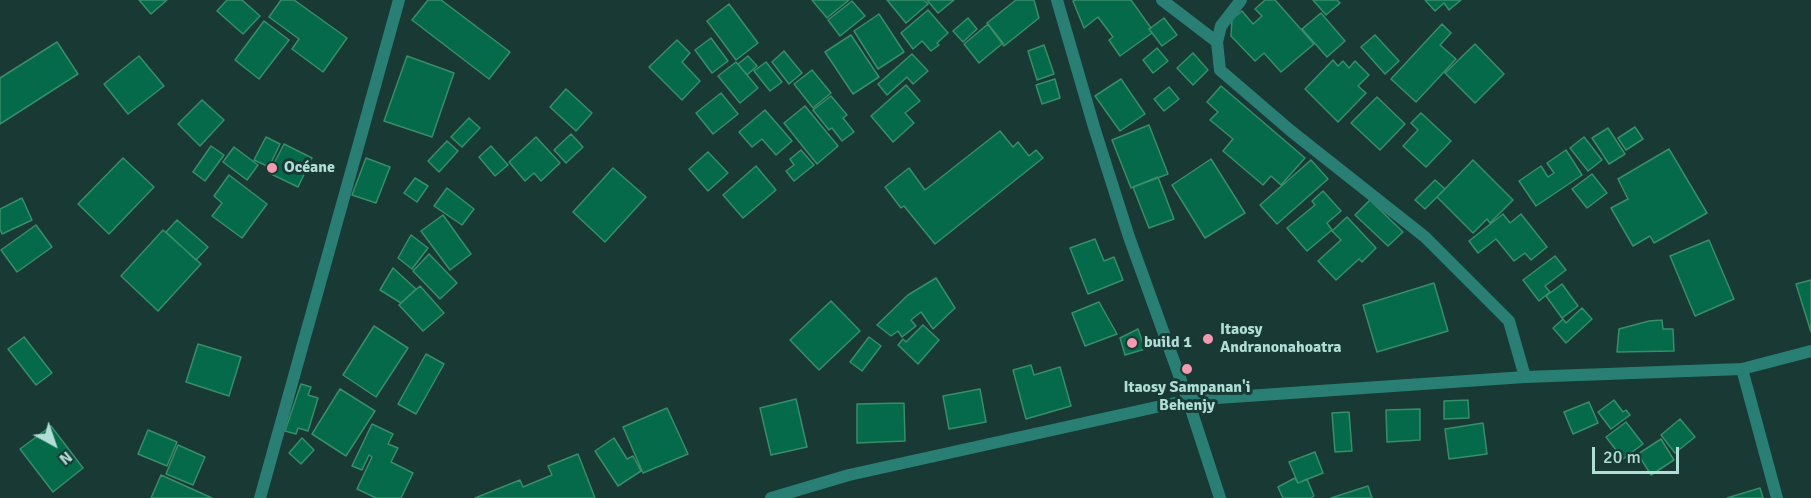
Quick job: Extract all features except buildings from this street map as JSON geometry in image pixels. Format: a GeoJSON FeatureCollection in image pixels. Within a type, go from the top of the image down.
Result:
{"type":"FeatureCollection","features":[{"type":"Feature","properties":{"kind":"street"},"geometry":{"type":"LineString","coordinates":[[260,498],[399,0]]}},
{"type":"Feature","properties":{"kind":"street"},"geometry":{"type":"LineString","coordinates":[[1057,0],[1094,128],[1129,237],[1188,400],[1220,498]]}},
{"type":"Feature","properties":{"kind":"street"},"geometry":{"type":"LineString","coordinates":[[1162,0],[1217,42]]}},
{"type":"Feature","properties":{"kind":"street"},"geometry":{"type":"LineString","coordinates":[[1241,0],[1221,26],[1217,42],[1220,70],[1291,131],[1425,237],[1509,321],[1524,377]]}},
{"type":"Feature","properties":{"kind":"street"},"geometry":{"type":"LineString","coordinates":[[771,498],[849,474],[1188,400],[1524,377],[1742,369],[1811,351]]}},
{"type":"Feature","properties":{"kind":"street"},"geometry":{"type":"LineString","coordinates":[[1742,369],[1777,498]]}},
{"type":"Feature","properties":{"kind":"place","name":"Océane"},"geometry":{"type":"Point","coordinates":[272,168]}},
{"type":"Feature","properties":{"kind":"place","name":"Itaosy Andranonahoatra"},"geometry":{"type":"Point","coordinates":[1208,339]}},
{"type":"Feature","properties":{"kind":"place","name":"build 1"},"geometry":{"type":"Point","coordinates":[1132,343]}},
{"type":"Feature","properties":{"kind":"place","name":"Itaosy Sampanan'i Behenjy"},"geometry":{"type":"Point","coordinates":[1187,369]}}]}
